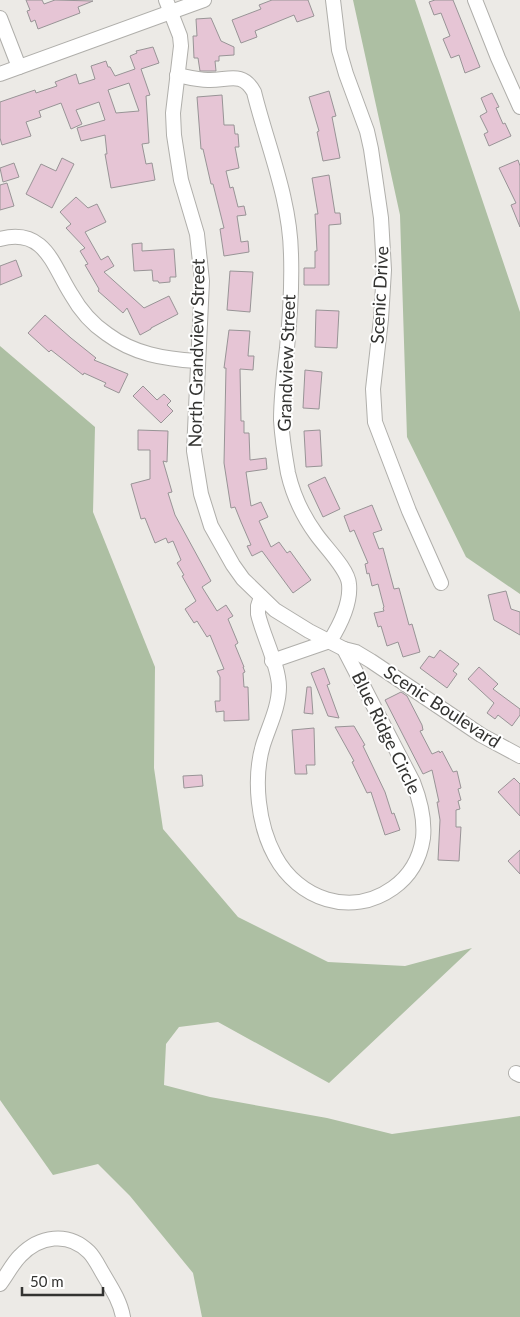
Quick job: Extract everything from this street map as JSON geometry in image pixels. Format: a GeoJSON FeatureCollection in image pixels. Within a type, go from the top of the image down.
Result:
{"type":"FeatureCollection","features":[{"type":"Feature","properties":{"kind":"street"},"geometry":{"type":"LineString","coordinates":[[0,74],[19,68],[168,6],[204,0]]}},
{"type":"Feature","properties":{"kind":"street","name":"Scenic Drive"},"geometry":{"type":"LineString","coordinates":[[333,0],[339,50],[367,131],[371,149],[381,218],[384,270],[373,390],[375,422],[409,511],[442,582]]}},
{"type":"Feature","properties":{"kind":"street"},"geometry":{"type":"LineString","coordinates":[[475,0],[520,107]]}},
{"type":"Feature","properties":{"kind":"street","name":"North Grandview Street"},"geometry":{"type":"LineString","coordinates":[[168,6],[180,36],[181,46],[174,113],[176,158],[197,234],[201,258],[202,281],[194,451],[196,472],[203,504],[213,531],[233,565],[261,597]]}},
{"type":"Feature","properties":{"kind":"street"},"geometry":{"type":"LineString","coordinates":[[0,18],[19,68]]}},
{"type":"Feature","properties":{"kind":"street","name":"Grandview Street"},"geometry":{"type":"LineString","coordinates":[[177,75],[206,80],[239,78],[251,86],[276,169],[289,230],[291,254],[281,421],[288,473],[293,493],[305,517],[345,572],[349,584],[346,610],[330,641]]}},
{"type":"Feature","properties":{"kind":"street"},"geometry":{"type":"LineString","coordinates":[[0,239],[17,237],[27,239],[44,249],[51,256],[67,289],[82,310],[106,334],[120,343],[152,356],[197,361]]}},
{"type":"Feature","properties":{"kind":"street"},"geometry":{"type":"LineString","coordinates":[[261,597],[258,614],[272,660],[330,641]]}},
{"type":"Feature","properties":{"kind":"street","name":"Scenic Boulevard"},"geometry":{"type":"LineString","coordinates":[[261,597],[281,614],[344,649],[356,652],[481,735],[520,756]]}},
{"type":"Feature","properties":{"kind":"street","name":"Blue Ridge Circle"},"geometry":{"type":"LineString","coordinates":[[272,660],[278,681],[277,703],[261,754],[259,776],[261,809],[268,840],[282,868],[301,888],[328,901],[358,903],[385,894],[408,874],[421,848],[424,824],[413,782],[344,649]]}},
{"type":"Feature","properties":{"kind":"street"},"geometry":{"type":"LineString","coordinates":[[0,1284],[19,1257],[37,1242],[52,1238],[72,1240],[92,1256],[115,1294],[123,1317]]}},
{"type":"Feature","properties":{"kind":"green space"},"geometry":{"type":"Polygon","coordinates":[[[353,0],[415,0],[520,312],[520,594],[466,557],[407,437],[400,215],[353,0]]]}},
{"type":"Feature","properties":{"kind":"green space"},"geometry":{"type":"Polygon","coordinates":[[[0,346],[95,427],[93,512],[155,667],[154,768],[163,829],[238,917],[328,962],[405,966],[472,948],[329,1083],[218,1022],[179,1027],[166,1044],[164,1085],[210,1097],[327,1118],[392,1134],[520,1116],[520,1317],[202,1317],[193,1273],[130,1196],[98,1164],[53,1175],[0,1100],[0,346]]]}},
{"type":"Feature","properties":{"kind":"building"},"geometry":{"type":"Polygon","coordinates":[[[26,0],[42,0],[44,4],[55,0],[93,1],[78,7],[80,13],[38,29],[35,20],[31,22],[27,11],[30,10],[26,0]]]}},
{"type":"Feature","properties":{"kind":"building"},"geometry":{"type":"Polygon","coordinates":[[[272,0],[308,0],[314,16],[297,22],[294,15],[255,31],[257,37],[241,43],[232,20],[261,9],[259,5],[272,0]]]}},
{"type":"Feature","properties":{"kind":"building"},"geometry":{"type":"Polygon","coordinates":[[[453,0],[480,67],[465,73],[459,55],[451,58],[443,39],[450,36],[441,13],[434,15],[429,2],[453,0]]]}},
{"type":"Feature","properties":{"kind":"building"},"geometry":{"type":"Polygon","coordinates":[[[211,18],[221,41],[234,47],[234,55],[219,56],[219,61],[215,61],[216,71],[200,71],[198,58],[194,58],[193,36],[197,36],[196,19],[211,18]]]}},
{"type":"Feature","properties":{"kind":"building"},"geometry":{"type":"Polygon","coordinates":[[[153,47],[159,63],[141,69],[150,95],[146,96],[149,143],[142,144],[146,164],[152,163],[155,180],[111,188],[105,154],[107,154],[105,135],[81,141],[77,128],[105,120],[99,102],[76,110],[82,124],[71,129],[61,103],[39,111],[41,117],[26,122],[31,136],[2,145],[0,138],[0,102],[35,90],[36,93],[57,86],[55,82],[76,74],[79,84],[95,79],[91,66],[106,61],[115,76],[135,69],[130,56],[137,53],[136,51],[153,47]],[[129,83],[108,90],[116,113],[139,111],[129,83]]]}},
{"type":"Feature","properties":{"kind":"building"},"geometry":{"type":"Polygon","coordinates":[[[329,91],[336,116],[332,117],[340,158],[323,161],[317,132],[319,131],[309,97],[329,91]]]}},
{"type":"Feature","properties":{"kind":"building"},"geometry":{"type":"Polygon","coordinates":[[[492,93],[499,107],[496,108],[503,124],[505,123],[511,136],[489,146],[484,134],[488,132],[480,116],[487,112],[481,98],[492,93]]]}},
{"type":"Feature","properties":{"kind":"building"},"geometry":{"type":"Polygon","coordinates":[[[222,95],[224,125],[234,125],[235,134],[238,134],[239,147],[235,147],[239,168],[226,171],[230,188],[233,187],[238,207],[244,206],[246,215],[237,216],[241,242],[248,241],[249,252],[224,256],[220,229],[224,228],[203,149],[201,149],[197,97],[222,95]]]}},
{"type":"Feature","properties":{"kind":"building"},"geometry":{"type":"Polygon","coordinates":[[[62,158],[74,164],[52,208],[26,194],[41,164],[56,171],[62,158]]]}},
{"type":"Feature","properties":{"kind":"building"},"geometry":{"type":"Polygon","coordinates":[[[518,160],[520,166],[520,227],[511,205],[516,203],[499,168],[518,160]]]}},
{"type":"Feature","properties":{"kind":"building"},"geometry":{"type":"Polygon","coordinates":[[[14,163],[19,177],[3,182],[0,168],[14,163]]]}},
{"type":"Feature","properties":{"kind":"building"},"geometry":{"type":"Polygon","coordinates":[[[329,175],[335,213],[340,213],[341,224],[329,225],[329,285],[304,285],[304,268],[315,268],[315,251],[317,251],[315,214],[318,214],[312,178],[329,175]]]}},
{"type":"Feature","properties":{"kind":"building"},"geometry":{"type":"Polygon","coordinates":[[[7,183],[14,206],[0,210],[0,185],[7,183]]]}},
{"type":"Feature","properties":{"kind":"building"},"geometry":{"type":"Polygon","coordinates":[[[76,197],[88,208],[97,204],[106,222],[85,232],[101,260],[108,256],[114,266],[104,272],[144,308],[169,296],[178,314],[140,335],[127,308],[123,313],[98,291],[99,289],[85,265],[88,264],[80,251],[85,248],[66,228],[71,224],[60,212],[76,197]]]}},
{"type":"Feature","properties":{"kind":"building"},"geometry":{"type":"Polygon","coordinates":[[[142,243],[142,251],[174,249],[176,277],[170,277],[170,282],[159,283],[158,281],[153,281],[152,270],[134,271],[132,244],[142,243]]]}},
{"type":"Feature","properties":{"kind":"building"},"geometry":{"type":"Polygon","coordinates":[[[16,260],[22,276],[0,285],[0,266],[16,260]]]}},
{"type":"Feature","properties":{"kind":"building"},"geometry":{"type":"Polygon","coordinates":[[[230,271],[253,272],[250,312],[227,310],[230,271]]]}},
{"type":"Feature","properties":{"kind":"building"},"geometry":{"type":"Polygon","coordinates":[[[316,310],[339,311],[337,348],[315,347],[316,310]]]}},
{"type":"Feature","properties":{"kind":"building"},"geometry":{"type":"Polygon","coordinates":[[[45,315],[96,358],[94,360],[128,374],[119,393],[104,386],[106,383],[84,373],[83,375],[51,350],[49,352],[28,333],[45,315]]]}},
{"type":"Feature","properties":{"kind":"building"},"geometry":{"type":"Polygon","coordinates":[[[229,330],[250,331],[248,356],[254,356],[253,370],[240,369],[241,421],[244,421],[244,433],[249,433],[250,460],[266,458],[267,469],[246,472],[251,506],[261,502],[268,517],[259,521],[271,547],[279,542],[287,553],[290,551],[311,580],[293,593],[262,551],[252,556],[247,546],[251,545],[235,507],[231,508],[224,463],[226,368],[224,368],[229,330]]]}},
{"type":"Feature","properties":{"kind":"building"},"geometry":{"type":"Polygon","coordinates":[[[305,370],[322,372],[319,409],[303,408],[305,370]]]}},
{"type":"Feature","properties":{"kind":"building"},"geometry":{"type":"Polygon","coordinates":[[[143,386],[157,400],[164,394],[171,401],[167,405],[173,411],[161,423],[133,396],[143,386]]]}},
{"type":"Feature","properties":{"kind":"building"},"geometry":{"type":"Polygon","coordinates":[[[138,430],[168,431],[167,462],[163,461],[172,492],[168,493],[175,515],[211,581],[202,587],[217,611],[226,605],[233,616],[228,619],[238,643],[235,645],[244,667],[244,687],[248,687],[249,720],[224,721],[224,711],[216,712],[215,701],[220,701],[220,677],[217,671],[224,669],[210,635],[207,637],[197,621],[194,623],[185,609],[196,601],[177,563],[181,560],[173,541],[168,543],[166,538],[155,543],[145,518],[141,519],[131,484],[150,479],[150,450],[138,450],[138,430]]]}},
{"type":"Feature","properties":{"kind":"building"},"geometry":{"type":"Polygon","coordinates":[[[320,430],[322,466],[306,467],[304,431],[320,430]]]}},
{"type":"Feature","properties":{"kind":"building"},"geometry":{"type":"Polygon","coordinates":[[[325,477],[340,509],[323,517],[308,485],[325,477]]]}},
{"type":"Feature","properties":{"kind":"building"},"geometry":{"type":"Polygon","coordinates":[[[372,505],[382,530],[373,533],[379,549],[383,548],[394,589],[399,588],[409,625],[412,624],[420,652],[403,657],[398,642],[387,646],[381,626],[378,627],[374,613],[384,611],[384,607],[378,584],[372,586],[365,564],[368,563],[354,530],[350,532],[344,516],[372,505]]]}},
{"type":"Feature","properties":{"kind":"building"},"geometry":{"type":"Polygon","coordinates":[[[506,591],[511,609],[520,612],[520,635],[494,620],[488,595],[506,591]]]}},
{"type":"Feature","properties":{"kind":"building"},"geometry":{"type":"Polygon","coordinates":[[[440,650],[459,664],[453,671],[457,674],[447,688],[420,668],[429,656],[434,658],[440,650]]]}},
{"type":"Feature","properties":{"kind":"building"},"geometry":{"type":"Polygon","coordinates":[[[479,667],[498,684],[493,689],[520,709],[520,715],[512,726],[498,715],[495,719],[487,713],[494,703],[468,679],[479,667]]]}},
{"type":"Feature","properties":{"kind":"building"},"geometry":{"type":"Polygon","coordinates":[[[324,668],[330,684],[327,685],[339,718],[328,716],[311,673],[324,668]]]}},
{"type":"Feature","properties":{"kind":"building"},"geometry":{"type":"Polygon","coordinates":[[[307,687],[311,687],[313,714],[304,713],[307,687]]]}},
{"type":"Feature","properties":{"kind":"building"},"geometry":{"type":"Polygon","coordinates":[[[401,692],[407,696],[422,725],[423,730],[420,731],[432,754],[442,751],[453,772],[457,771],[461,788],[458,789],[461,800],[458,801],[460,809],[456,810],[456,827],[461,827],[459,861],[438,860],[440,820],[437,802],[439,802],[432,770],[423,774],[385,700],[401,692]]]}},
{"type":"Feature","properties":{"kind":"building"},"geometry":{"type":"Polygon","coordinates":[[[354,726],[365,745],[363,746],[385,792],[392,814],[394,813],[400,830],[385,835],[371,792],[367,793],[352,762],[354,761],[335,727],[354,726]]]}},
{"type":"Feature","properties":{"kind":"building"},"geometry":{"type":"Polygon","coordinates":[[[314,728],[315,765],[306,765],[307,774],[295,774],[292,730],[314,728]]]}},
{"type":"Feature","properties":{"kind":"building"},"geometry":{"type":"Polygon","coordinates":[[[202,775],[203,786],[184,788],[183,776],[202,775]]]}},
{"type":"Feature","properties":{"kind":"building"},"geometry":{"type":"Polygon","coordinates":[[[514,778],[520,784],[520,816],[498,792],[514,778]]]}},
{"type":"Feature","properties":{"kind":"building"},"geometry":{"type":"Polygon","coordinates":[[[520,850],[520,874],[508,861],[520,850]]]}}]}
